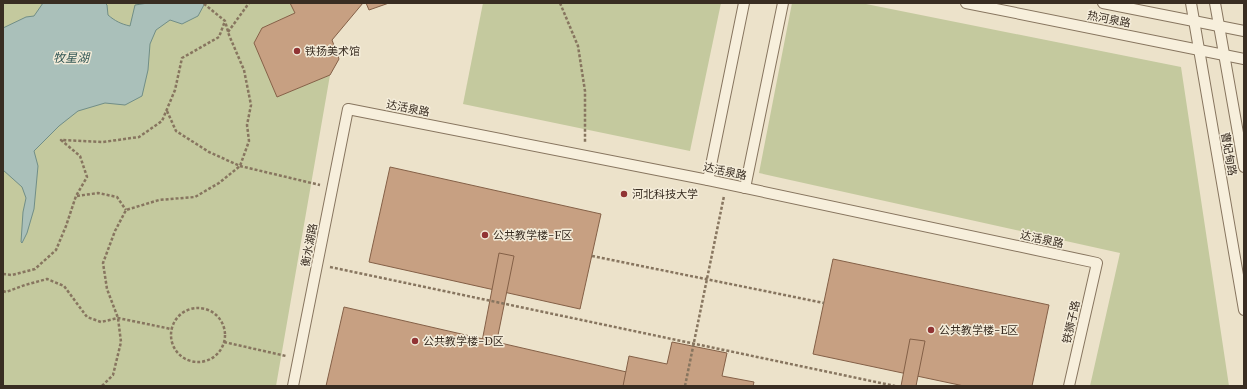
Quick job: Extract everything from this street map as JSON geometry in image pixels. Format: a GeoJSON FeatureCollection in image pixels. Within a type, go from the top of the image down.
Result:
{"type":"FeatureCollection","features":[{"type":"Feature","properties":{"kind":"lane"},"geometry":{"type":"LineString","coordinates":[[708,180],[744,3]]}},
{"type":"Feature","properties":{"kind":"lane"},"geometry":{"type":"LineString","coordinates":[[745,188],[782,3]]}},
{"type":"Feature","properties":{"kind":"lane","name":"热河泉路"},"geometry":{"type":"LineString","coordinates":[[966,3],[1244,59]]}},
{"type":"Feature","properties":{"kind":"lane","name":"热河泉路"},"geometry":{"type":"LineString","coordinates":[[1103,3],[1195,20],[1244,31]]}},
{"type":"Feature","properties":{"kind":"lane","name":"曹妃甸路"},"geometry":{"type":"LineString","coordinates":[[1191,3],[1244,310]]}},
{"type":"Feature","properties":{"kind":"lane","name":"曹妃甸路"},"geometry":{"type":"LineString","coordinates":[[1215,3],[1244,167]]}},
{"type":"Feature","properties":{"kind":"lane","name":"达活泉路"},"geometry":{"type":"LineString","coordinates":[[348,109],[708,180],[1097,263]]}},
{"type":"Feature","properties":{"kind":"lane","name":"衡水湖路"},"geometry":{"type":"LineString","coordinates":[[293,386],[348,109]]}},
{"type":"Feature","properties":{"kind":"lane","name":"铁狮子路"},"geometry":{"type":"LineString","coordinates":[[1068,386],[1097,263]]}},
{"type":"Feature","properties":{"kind":"path"},"geometry":{"type":"LineString","coordinates":[[228,32],[250,3]]}},
{"type":"Feature","properties":{"kind":"path"},"geometry":{"type":"LineString","coordinates":[[560,3],[578,46],[585,91],[585,155]]}},
{"type":"Feature","properties":{"kind":"path"},"geometry":{"type":"LineString","coordinates":[[102,386],[113,374],[121,342],[118,318],[107,289],[103,263],[115,231],[126,210],[159,200],[195,197],[219,183],[240,166],[249,141],[247,125],[251,105],[244,70],[225,21],[204,4]]}},
{"type":"Feature","properties":{"kind":"path"},"geometry":{"type":"LineString","coordinates":[[3,274],[12,275],[35,269],[56,250],[76,196],[87,177],[80,156],[61,140],[103,142],[139,137],[162,121],[175,90],[182,58],[220,37],[225,21]]}},
{"type":"Feature","properties":{"kind":"path"},"geometry":{"type":"LineString","coordinates":[[167,110],[176,131],[209,152],[240,166],[332,189]]}},
{"type":"Feature","properties":{"kind":"path"},"geometry":{"type":"LineString","coordinates":[[685,386],[726,184]]}},
{"type":"Feature","properties":{"kind":"path"},"geometry":{"type":"LineString","coordinates":[[76,196],[98,193],[117,197],[126,210]]}},
{"type":"Feature","properties":{"kind":"path"},"geometry":{"type":"LineString","coordinates":[[592,256],[824,303]]}},
{"type":"Feature","properties":{"kind":"path"},"geometry":{"type":"LineString","coordinates":[[317,264],[894,386]]}},
{"type":"Feature","properties":{"kind":"path"},"geometry":{"type":"LineString","coordinates":[[3,291],[6,292],[47,279],[64,286],[87,317],[101,322],[118,318],[171,330]]}},
{"type":"Feature","properties":{"kind":"path"},"geometry":{"type":"LineString","coordinates":[[204,308],[218,317],[223,324],[225,333],[224,342],[221,350],[214,357],[206,361],[187,361],[173,348],[170,339],[171,330],[174,321],[179,315],[187,310],[204,308]]}},
{"type":"Feature","properties":{"kind":"path"},"geometry":{"type":"LineString","coordinates":[[224,342],[299,358]]}},
{"type":"Feature","properties":{"kind":"green space"},"geometry":{"type":"Polygon","coordinates":[[[3,3],[290,3],[295,13],[262,28],[254,43],[277,97],[330,75],[276,386],[3,386],[3,3]]]}},
{"type":"Feature","properties":{"kind":"green space"},"geometry":{"type":"Polygon","coordinates":[[[483,3],[721,3],[690,151],[463,104],[483,3]]]}},
{"type":"Feature","properties":{"kind":"green space"},"geometry":{"type":"Polygon","coordinates":[[[792,3],[861,3],[1181,67],[1229,386],[1090,386],[1120,253],[759,173],[792,3]]]}},
{"type":"Feature","properties":{"kind":"water","name":"牧星湖"},"geometry":{"type":"Polygon","coordinates":[[[43,3],[105,3],[107,5],[108,15],[118,22],[130,26],[135,5],[148,3],[205,3],[198,16],[182,24],[170,20],[156,30],[150,44],[148,70],[142,96],[125,105],[105,103],[78,111],[59,126],[34,151],[38,166],[34,209],[27,233],[22,243],[23,212],[26,198],[22,187],[3,170],[3,28],[26,17],[34,16],[43,3]]]}},
{"type":"Feature","properties":{"kind":"building","name":"铁扬美术馆"},"geometry":{"type":"Polygon","coordinates":[[[290,3],[363,3],[332,40],[339,59],[330,75],[277,97],[254,43],[262,28],[295,13],[290,3]]]}},
{"type":"Feature","properties":{"kind":"building"},"geometry":{"type":"Polygon","coordinates":[[[366,3],[389,3],[369,10],[366,3]]]}},
{"type":"Feature","properties":{"kind":"building","name":"公共教学楼-F区"},"geometry":{"type":"Polygon","coordinates":[[[390,167],[601,214],[580,309],[369,262],[390,167]]]}},
{"type":"Feature","properties":{"kind":"building"},"geometry":{"type":"Polygon","coordinates":[[[499,253],[514,256],[494,355],[480,352],[499,253]]]}},
{"type":"Feature","properties":{"kind":"building","name":"公共教学楼-E区"},"geometry":{"type":"Polygon","coordinates":[[[833,259],[1049,305],[1032,386],[964,386],[813,354],[833,259]]]}},
{"type":"Feature","properties":{"kind":"building","name":"公共教学楼-D区"},"geometry":{"type":"Polygon","coordinates":[[[344,307],[644,376],[642,386],[326,386],[344,307]]]}},
{"type":"Feature","properties":{"kind":"building"},"geometry":{"type":"Polygon","coordinates":[[[910,339],[925,341],[916,386],[901,386],[910,339]]]}},
{"type":"Feature","properties":{"kind":"building"},"geometry":{"type":"Polygon","coordinates":[[[672,342],[727,353],[722,376],[754,382],[753,386],[623,386],[629,356],[667,364],[672,342]]]}},
{"type":"Feature","properties":{"kind":"place","name":"铁扬美术馆"},"geometry":{"type":"Point","coordinates":[297,51]}},
{"type":"Feature","properties":{"kind":"place","name":"河北科技大学"},"geometry":{"type":"Point","coordinates":[624,194]}},
{"type":"Feature","properties":{"kind":"place","name":"公共教学楼-F区"},"geometry":{"type":"Point","coordinates":[485,235]}},
{"type":"Feature","properties":{"kind":"place","name":"公共教学楼-E区"},"geometry":{"type":"Point","coordinates":[931,330]}},
{"type":"Feature","properties":{"kind":"place","name":"公共教学楼-D区"},"geometry":{"type":"Point","coordinates":[415,341]}}]}
